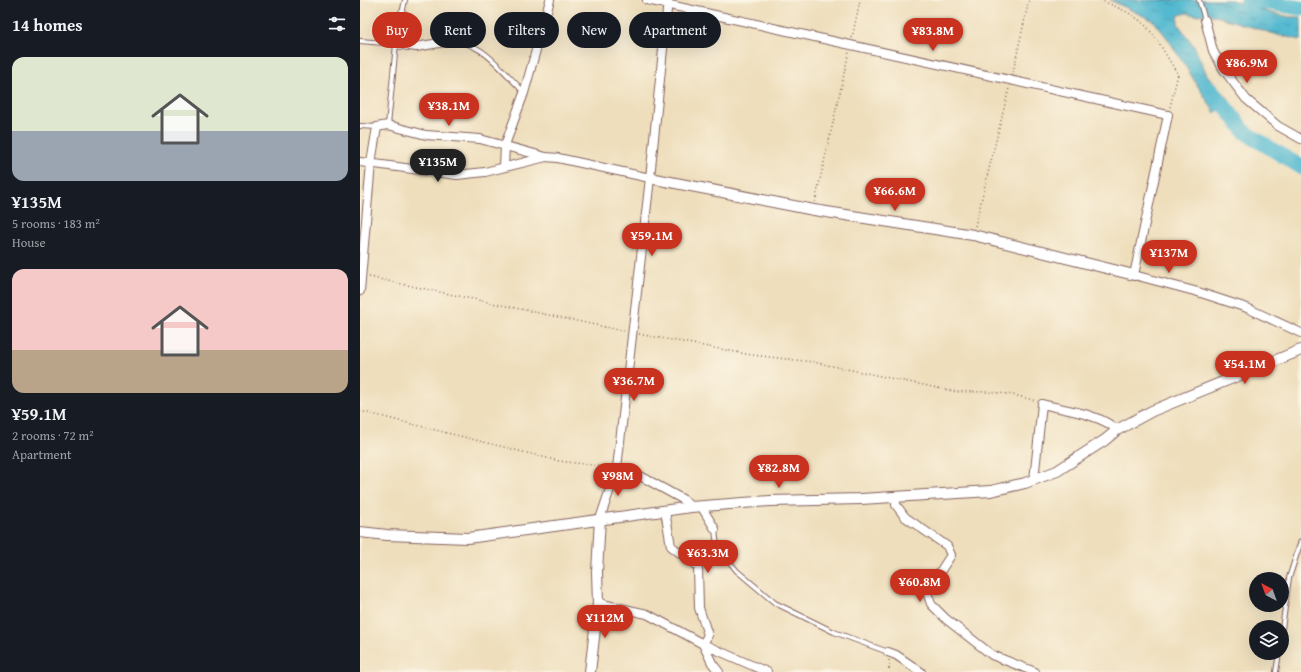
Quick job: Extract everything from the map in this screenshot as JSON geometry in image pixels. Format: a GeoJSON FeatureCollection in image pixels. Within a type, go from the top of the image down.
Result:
{"type":"FeatureCollection","features":[{"type":"Feature","properties":{"kind":"street"},"geometry":{"type":"LineString","coordinates":[[504,167],[505,145],[524,93],[550,0]]}},
{"type":"Feature","properties":{"kind":"street"},"geometry":{"type":"LineString","coordinates":[[647,0],[668,2],[1168,115],[1134,275]]}},
{"type":"Feature","properties":{"kind":"street"},"geometry":{"type":"LineString","coordinates":[[590,672],[598,603],[597,572],[600,519],[617,468],[650,178],[668,2]]}},
{"type":"Feature","properties":{"kind":"street"},"geometry":{"type":"LineString","coordinates":[[1205,20],[1213,52],[1224,70],[1246,99],[1278,126],[1301,139]]}},
{"type":"Feature","properties":{"kind":"street"},"geometry":{"type":"LineString","coordinates":[[360,290],[370,163],[377,127],[388,126],[426,135],[480,138],[546,157],[558,158],[650,178],[814,210],[973,235],[1198,292],[1247,308],[1301,333]]}},
{"type":"Feature","properties":{"kind":"street"},"geometry":{"type":"LineString","coordinates":[[360,162],[457,175],[485,172],[546,157]]}},
{"type":"Feature","properties":{"kind":"street"},"geometry":{"type":"LineString","coordinates":[[360,532],[468,538],[696,506],[770,500],[861,498],[991,491],[1025,483],[1057,471],[1105,440],[1117,430],[1152,411],[1301,350]]}},
{"type":"Feature","properties":{"kind":"street"},"geometry":{"type":"LineString","coordinates":[[1034,480],[1042,404],[1097,418],[1112,425],[1117,430]]}},
{"type":"Feature","properties":{"kind":"street"},"geometry":{"type":"LineString","coordinates":[[617,468],[635,473],[696,506],[715,529]]}},
{"type":"Feature","properties":{"kind":"street"},"geometry":{"type":"LineString","coordinates":[[896,496],[896,505],[905,516],[947,546],[950,555],[927,592],[931,604],[946,619],[992,655],[1035,672]]}},
{"type":"Feature","properties":{"kind":"street"},"geometry":{"type":"LineString","coordinates":[[666,511],[671,546],[698,567],[699,608],[708,635],[703,644]]}},
{"type":"Feature","properties":{"kind":"street"},"geometry":{"type":"LineString","coordinates":[[598,603],[647,614],[703,644],[767,672]]}},
{"type":"Feature","properties":{"kind":"street"},"geometry":{"type":"LineString","coordinates":[[703,644],[712,663],[719,672]]}},
{"type":"Feature","properties":{"kind":"street"},"geometry":{"type":"LineString","coordinates":[[888,652],[896,655],[921,672]]}},
{"type":"Feature","properties":{"kind":"lane"},"geometry":{"type":"LineString","coordinates":[[402,12],[404,0]]}},
{"type":"Feature","properties":{"kind":"lane"},"geometry":{"type":"LineString","coordinates":[[1199,0],[1205,20]]}},
{"type":"Feature","properties":{"kind":"lane"},"geometry":{"type":"LineString","coordinates":[[360,41],[372,42]]}},
{"type":"Feature","properties":{"kind":"lane"},"geometry":{"type":"LineString","coordinates":[[388,126],[396,48]]}},
{"type":"Feature","properties":{"kind":"lane"},"geometry":{"type":"LineString","coordinates":[[478,48],[482,50],[524,93]]}},
{"type":"Feature","properties":{"kind":"lane"},"geometry":{"type":"LineString","coordinates":[[360,126],[377,127]]}},
{"type":"Feature","properties":{"kind":"lane"},"geometry":{"type":"LineString","coordinates":[[715,529],[717,547],[737,571],[775,603],[834,632],[888,652]]}},
{"type":"Feature","properties":{"kind":"lane"},"geometry":{"type":"LineString","coordinates":[[1283,620],[1289,578],[1301,542]]}},
{"type":"Feature","properties":{"kind":"lane"},"geometry":{"type":"LineString","coordinates":[[1276,672],[1278,660]]}},
{"type":"Feature","properties":{"kind":"path"},"geometry":{"type":"LineString","coordinates":[[814,210],[860,0]]}},
{"type":"Feature","properties":{"kind":"path"},"geometry":{"type":"LineString","coordinates":[[973,235],[1029,0]]}},
{"type":"Feature","properties":{"kind":"path"},"geometry":{"type":"LineString","coordinates":[[1100,0],[1136,17],[1153,35],[1178,74],[1168,115]]}},
{"type":"Feature","properties":{"kind":"path"},"geometry":{"type":"LineString","coordinates":[[361,275],[633,333],[752,355],[813,362],[957,392],[977,391],[1002,393],[1026,398],[1042,404]]}},
{"type":"Feature","properties":{"kind":"path"},"geometry":{"type":"LineString","coordinates":[[360,411],[559,461],[617,468]]}},
{"type":"Feature","properties":{"kind":"path"},"geometry":{"type":"LineString","coordinates":[[888,652],[889,672]]}},
{"type":"Feature","properties":{"kind":"water"},"geometry":{"type":"Polygon","coordinates":[[[1110,0],[1231,0],[1271,13],[1290,17],[1301,17],[1301,40],[1278,35],[1209,14],[1195,15],[1187,13],[1179,15],[1178,24],[1194,46],[1207,75],[1230,100],[1215,113],[1168,39],[1154,21],[1110,0]]]}},
{"type":"Feature","properties":{"kind":"waterway"},"geometry":{"type":"LineString","coordinates":[[1248,0],[1301,8]]}},
{"type":"Feature","properties":{"kind":"waterway"},"geometry":{"type":"LineString","coordinates":[[1211,89],[1246,133],[1301,167]]}}]}
